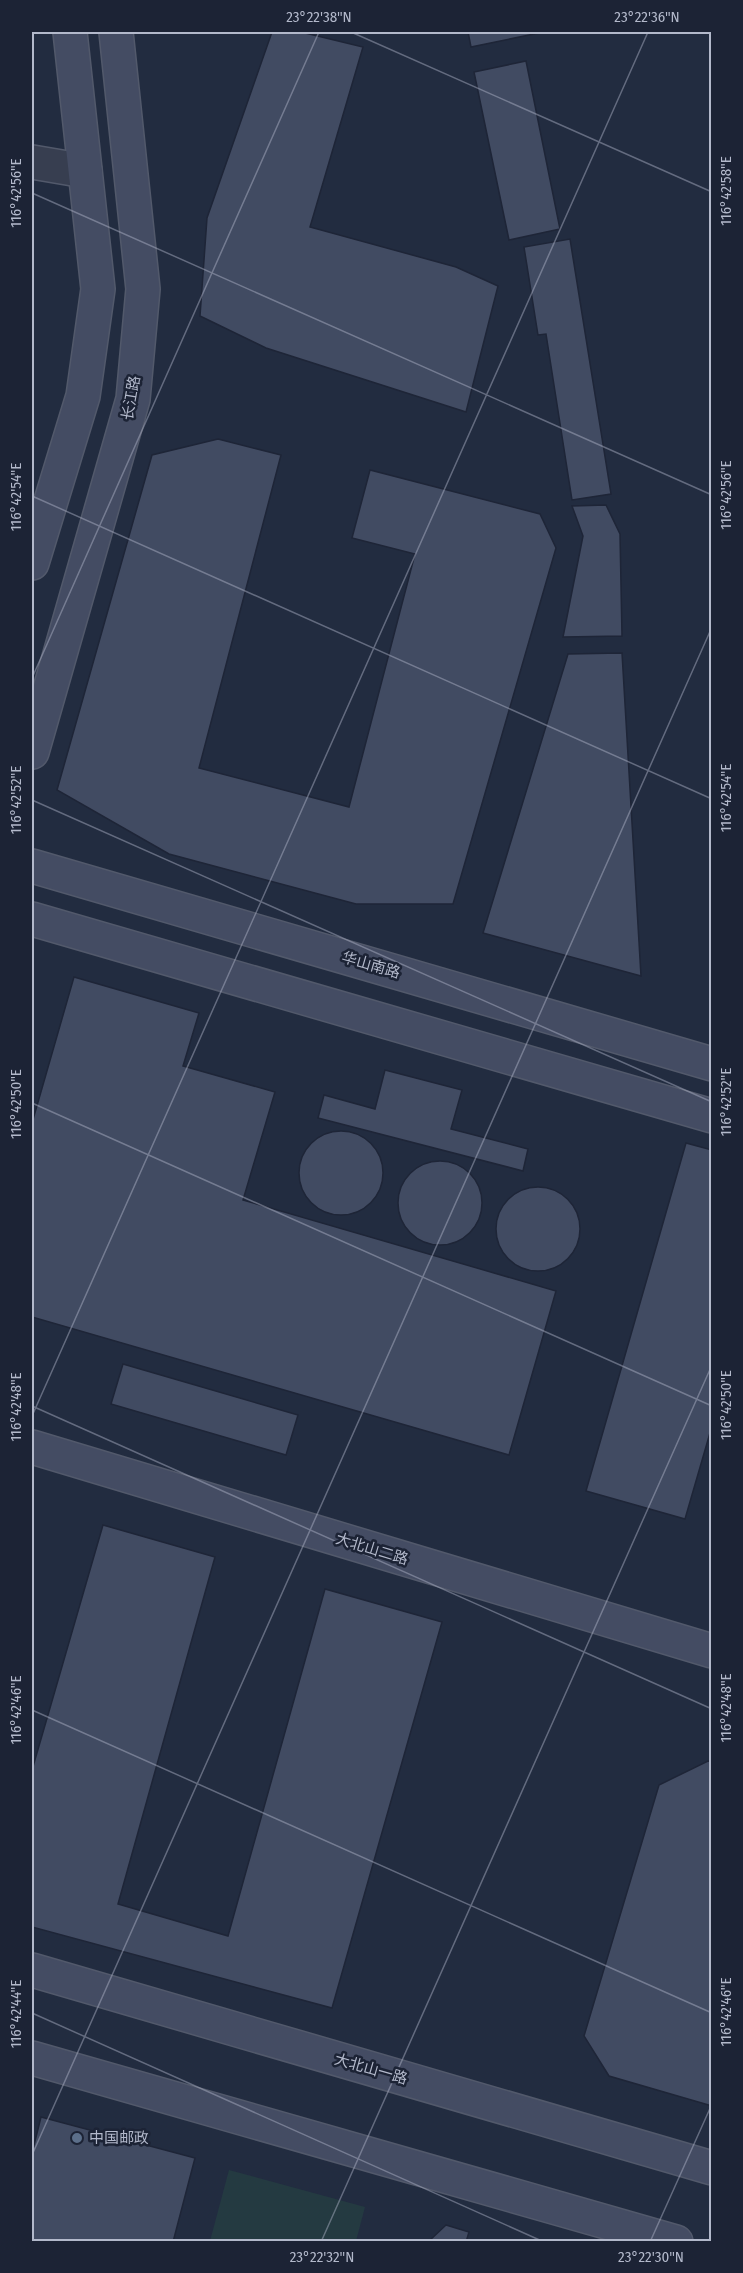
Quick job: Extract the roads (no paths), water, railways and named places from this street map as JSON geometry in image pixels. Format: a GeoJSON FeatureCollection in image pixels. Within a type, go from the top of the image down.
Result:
{"type":"FeatureCollection","features":[{"type":"Feature","properties":{"kind":"street"},"geometry":{"type":"LineString","coordinates":[[32,563],[83,396],[98,289],[70,32]]}},
{"type":"Feature","properties":{"kind":"street","name":"长江路"},"geometry":{"type":"LineString","coordinates":[[32,752],[133,399],[142,289],[116,32]]}},
{"type":"Feature","properties":{"kind":"street"},"geometry":{"type":"LineString","coordinates":[[32,162],[84,171]]}},
{"type":"Feature","properties":{"kind":"street","name":"华山南路"},"geometry":{"type":"LineString","coordinates":[[32,866],[711,1064]]}},
{"type":"Feature","properties":{"kind":"street"},"geometry":{"type":"LineString","coordinates":[[32,919],[711,1116]]}},
{"type":"Feature","properties":{"kind":"street","name":"大北山二路"},"geometry":{"type":"LineString","coordinates":[[32,1447],[711,1651]]}},
{"type":"Feature","properties":{"kind":"street","name":"大北山一路"},"geometry":{"type":"LineString","coordinates":[[32,1970],[711,2168]]}},
{"type":"Feature","properties":{"kind":"street"},"geometry":{"type":"LineString","coordinates":[[32,2058],[676,2241]]}},
{"type":"Feature","properties":{"kind":"place","name":"中国邮政"},"geometry":{"type":"Point","coordinates":[77,2138]}}]}
